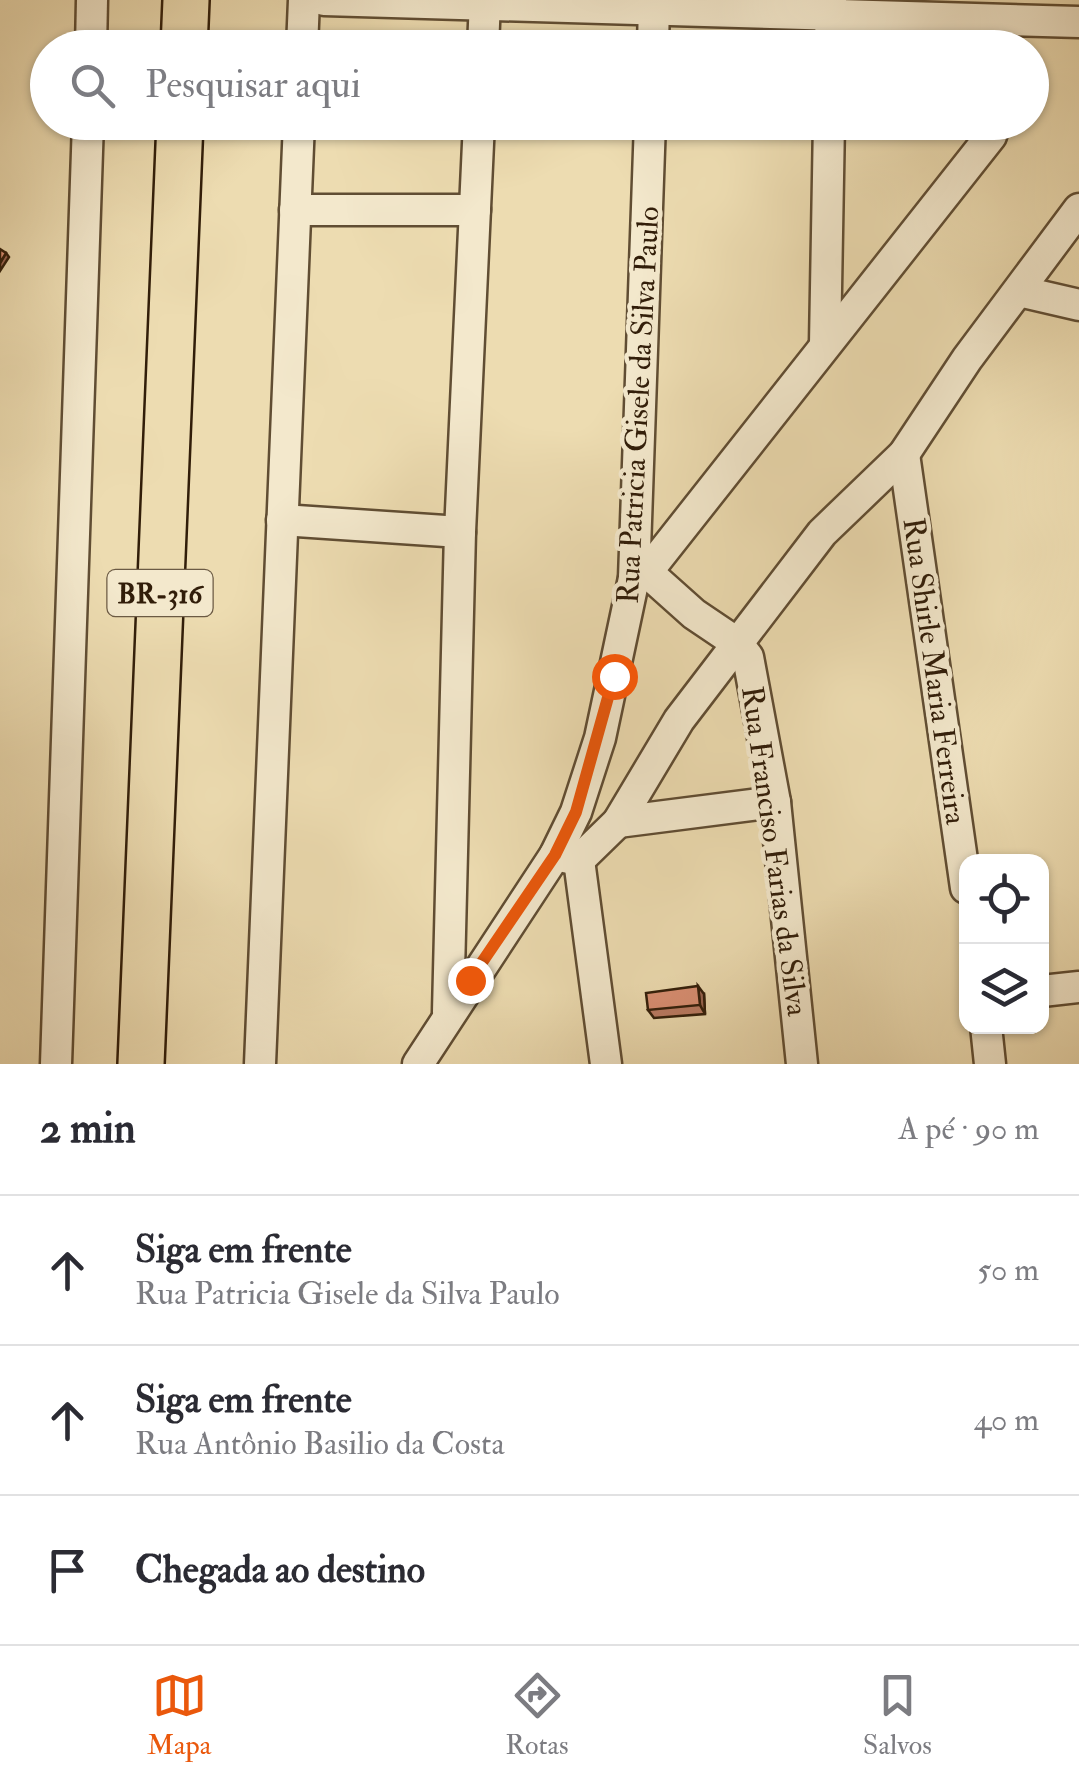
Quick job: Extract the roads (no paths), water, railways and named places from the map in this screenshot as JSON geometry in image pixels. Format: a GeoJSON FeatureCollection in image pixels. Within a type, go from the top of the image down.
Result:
{"type":"FeatureCollection","features":[{"type":"Feature","properties":{"kind":"highway"},"geometry":{"type":"LineString","coordinates":[[185,30],[186,0]]}},
{"type":"Feature","properties":{"kind":"highway","name":"BR-316"},"geometry":{"type":"LineString","coordinates":[[140,1064],[179,140]]}},
{"type":"Feature","properties":{"kind":"street"},"geometry":{"type":"LineString","coordinates":[[91,30],[92,0]]}},
{"type":"Feature","properties":{"kind":"street"},"geometry":{"type":"LineString","coordinates":[[303,30],[304,0]]}},
{"type":"Feature","properties":{"kind":"street"},"geometry":{"type":"LineString","coordinates":[[324,0],[830,7],[1012,22],[1079,22]]}},
{"type":"Feature","properties":{"kind":"street"},"geometry":{"type":"LineString","coordinates":[[484,30],[485,3]]}},
{"type":"Feature","properties":{"kind":"street"},"geometry":{"type":"LineString","coordinates":[[56,1064],[87,140]]}},
{"type":"Feature","properties":{"kind":"street"},"geometry":{"type":"LineString","coordinates":[[260,1064],[298,140]]}},
{"type":"Feature","properties":{"kind":"street"},"geometry":{"type":"LineString","coordinates":[[448,1012],[460,532],[478,140]]}},
{"type":"Feature","properties":{"kind":"street","name":"Rua Patricia Gisele da Silva Paulo"},"geometry":{"type":"LineString","coordinates":[[567,857],[640,575],[650,140]]}},
{"type":"Feature","properties":{"kind":"street"},"geometry":{"type":"LineString","coordinates":[[825,344],[829,140]]}},
{"type":"Feature","properties":{"kind":"street"},"geometry":{"type":"LineString","coordinates":[[738,642],[640,575],[988,140]]}},
{"type":"Feature","properties":{"kind":"street"},"geometry":{"type":"LineString","coordinates":[[418,1064],[448,1012],[567,857],[618,822],[679,720],[822,533],[904,454],[1079,209]]}},
{"type":"Feature","properties":{"kind":"street"},"geometry":{"type":"LineString","coordinates":[[295,210],[475,210]]}},
{"type":"Feature","properties":{"kind":"street"},"geometry":{"type":"LineString","coordinates":[[1019,291],[1079,305]]}},
{"type":"Feature","properties":{"kind":"street","name":"Rua Shirle Maria Ferreira"},"geometry":{"type":"LineString","coordinates":[[904,454],[961,854]]}},
{"type":"Feature","properties":{"kind":"street"},"geometry":{"type":"LineString","coordinates":[[282,520],[460,532]]}},
{"type":"Feature","properties":{"kind":"street","name":"Rua Franciso Farias da Silva"},"geometry":{"type":"LineString","coordinates":[[738,642],[748,657],[775,802],[802,1064]]}},
{"type":"Feature","properties":{"kind":"street"},"geometry":{"type":"LineString","coordinates":[[618,822],[775,802]]}},
{"type":"Feature","properties":{"kind":"street"},"geometry":{"type":"LineString","coordinates":[[567,857],[606,1064]]}},
{"type":"Feature","properties":{"kind":"street"},"geometry":{"type":"LineString","coordinates":[[1049,989],[1079,987]]}},
{"type":"Feature","properties":{"kind":"street"},"geometry":{"type":"LineString","coordinates":[[987,1034],[990,1064]]}}]}
